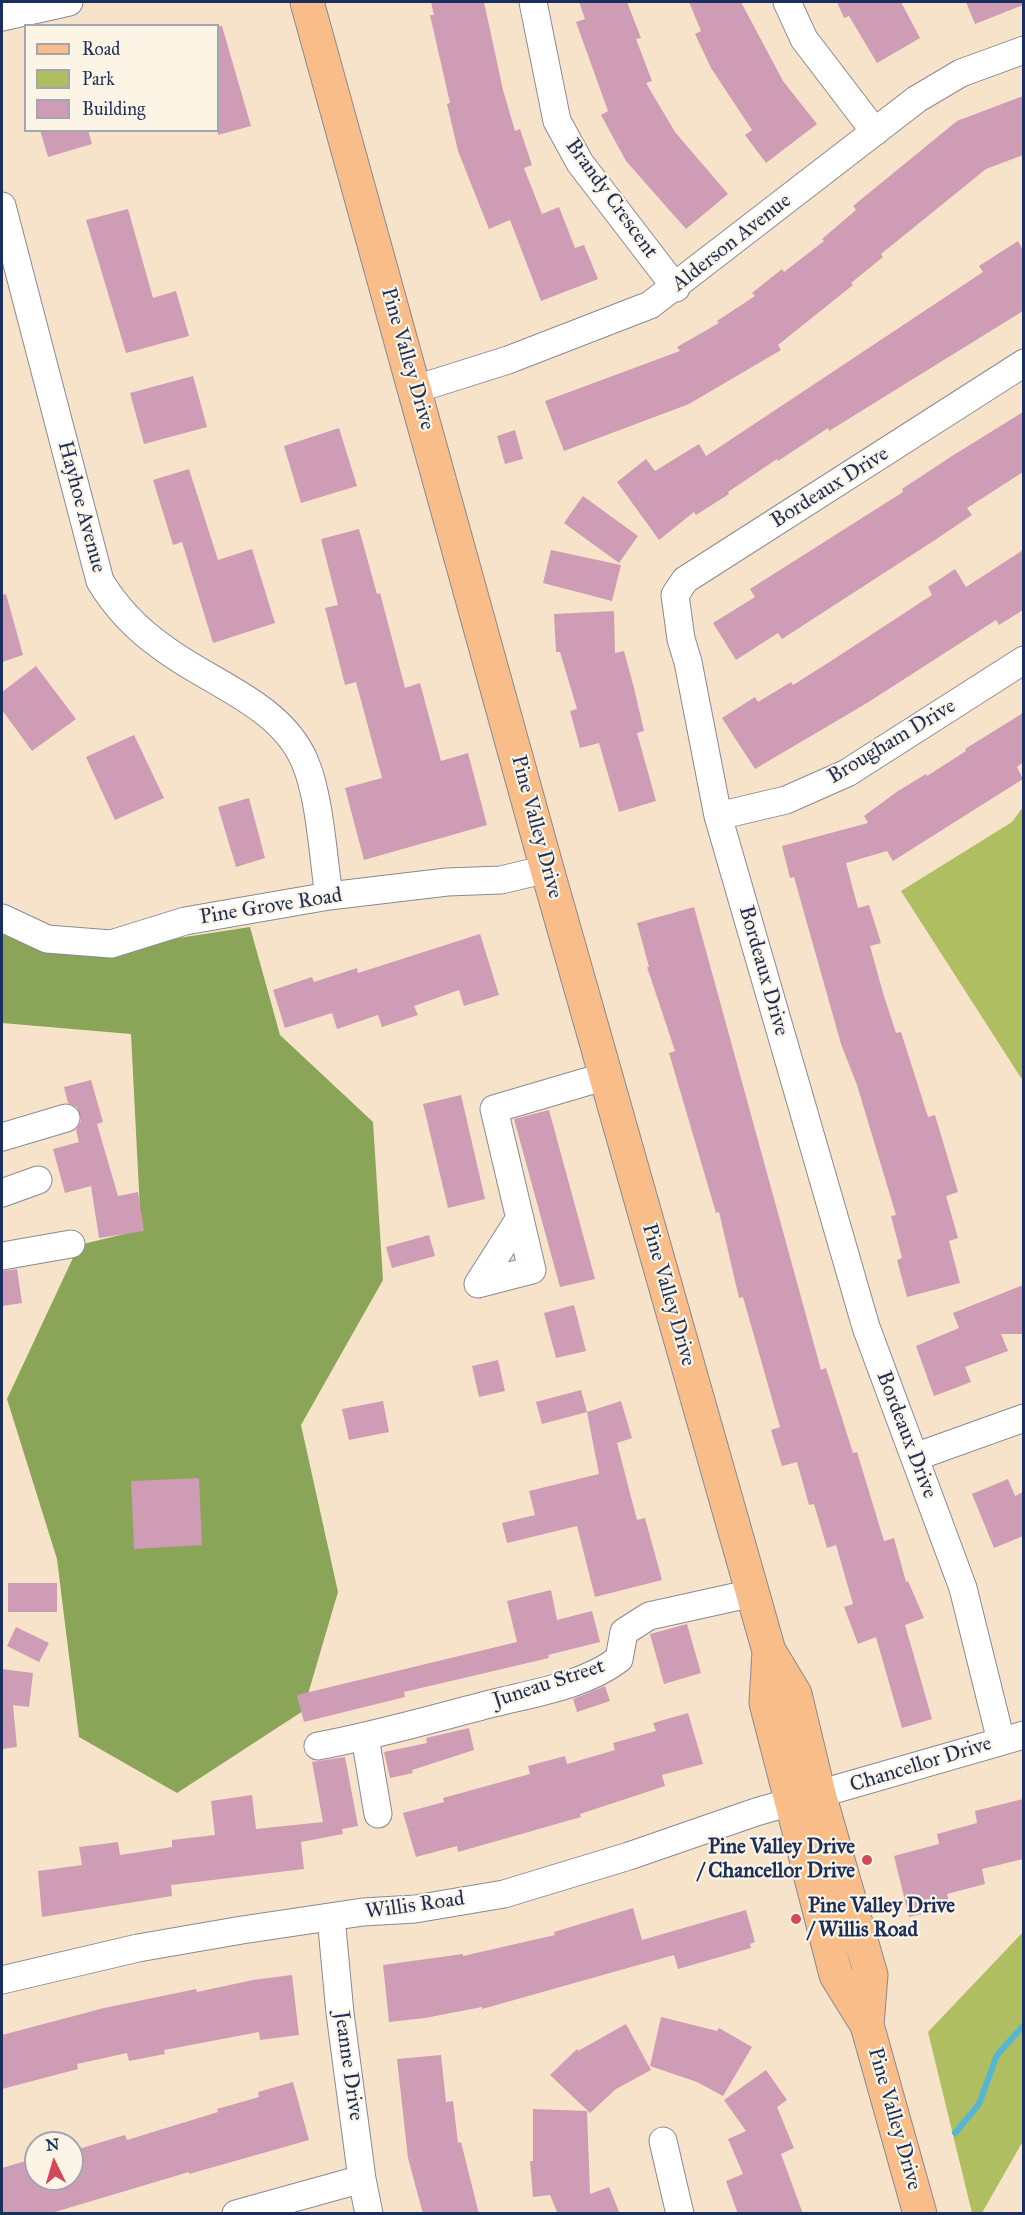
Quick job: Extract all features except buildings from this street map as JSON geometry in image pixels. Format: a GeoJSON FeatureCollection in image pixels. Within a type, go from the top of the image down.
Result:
{"type":"FeatureCollection","features":[{"type":"Feature","properties":{"kind":"main road","name":"Pine Valley Drive"},"geometry":{"type":"LineString","coordinates":[[307,2],[416,389],[547,869],[769,1651],[766,1702],[805,1798],[871,1975],[867,2025],[920,2214]]}},
{"type":"Feature","properties":{"kind":"street"},"geometry":{"type":"LineString","coordinates":[[2,17],[69,2]]}},
{"type":"Feature","properties":{"kind":"street","name":"Brandy Crescent"},"geometry":{"type":"LineString","coordinates":[[533,2],[557,121],[580,163],[676,288]]}},
{"type":"Feature","properties":{"kind":"street"},"geometry":{"type":"LineString","coordinates":[[787,2],[804,39],[875,132]]}},
{"type":"Feature","properties":{"kind":"street","name":"Alderson Avenue"},"geometry":{"type":"LineString","coordinates":[[416,389],[508,360],[650,305],[676,288],[875,132],[939,85],[961,73],[1023,50]]}},
{"type":"Feature","properties":{"kind":"street","name":"Hayhoe Avenue"},"geometry":{"type":"LineString","coordinates":[[2,206],[100,581],[114,603],[160,646],[233,693],[264,709],[285,730],[305,761],[313,790],[329,896]]}},
{"type":"Feature","properties":{"kind":"street","name":"Bordeaux Drive"},"geometry":{"type":"LineString","coordinates":[[1012,1738],[963,1588],[866,1327],[718,816],[688,662],[681,639],[675,596],[685,580],[1023,363]]}},
{"type":"Feature","properties":{"kind":"street","name":"Brougham Drive"},"geometry":{"type":"LineString","coordinates":[[718,816],[786,800],[847,773],[1023,660]]}},
{"type":"Feature","properties":{"kind":"street","name":"Pine Grove Road"},"geometry":{"type":"LineString","coordinates":[[2,918],[47,939],[111,944],[185,921],[329,896],[447,882],[501,880],[547,869]]}},
{"type":"Feature","properties":{"kind":"street"},"geometry":{"type":"LineString","coordinates":[[520,1218],[494,1109],[606,1076]]}},
{"type":"Feature","properties":{"kind":"street"},"geometry":{"type":"LineString","coordinates":[[2,1137],[66,1118]]}},
{"type":"Feature","properties":{"kind":"street"},"geometry":{"type":"LineString","coordinates":[[2,1193],[38,1180]]}},
{"type":"Feature","properties":{"kind":"street"},"geometry":{"type":"LineString","coordinates":[[2,1256],[71,1244]]}},
{"type":"Feature","properties":{"kind":"street"},"geometry":{"type":"LineString","coordinates":[[915,1457],[1023,1418]]}},
{"type":"Feature","properties":{"kind":"street","name":"Juneau Street"},"geometry":{"type":"LineString","coordinates":[[318,1746],[365,1737],[556,1687],[608,1668],[619,1659],[624,1632],[650,1616],[753,1593]]}},
{"type":"Feature","properties":{"kind":"street"},"geometry":{"type":"LineString","coordinates":[[365,1737],[378,1815]]}},
{"type":"Feature","properties":{"kind":"street","name":"Chancellor Drive"},"geometry":{"type":"LineString","coordinates":[[805,1798],[1012,1738]]}},
{"type":"Feature","properties":{"kind":"street","name":"Willis Road"},"geometry":{"type":"LineString","coordinates":[[2,1980],[138,1948],[331,1917],[415,1909],[504,1894],[805,1798]]}},
{"type":"Feature","properties":{"kind":"street","name":"Jeanne Drive"},"geometry":{"type":"LineString","coordinates":[[331,1917],[362,2179],[369,2214]]}},
{"type":"Feature","properties":{"kind":"street"},"geometry":{"type":"LineString","coordinates":[[663,2141],[680,2214]]}},
{"type":"Feature","properties":{"kind":"street"},"geometry":{"type":"LineString","coordinates":[[236,2214],[362,2179]]}},
{"type":"Feature","properties":{"kind":"green space"},"geometry":{"type":"Polygon","coordinates":[[[1023,807],[1023,1081],[901,891],[1012,822],[1023,807]]]}},
{"type":"Feature","properties":{"kind":"green space"},"geometry":{"type":"Polygon","coordinates":[[[250,927],[280,1035],[373,1122],[383,1280],[301,1425],[338,1592],[303,1711],[177,1793],[79,1737],[57,1559],[7,1399],[79,1245],[141,1230],[131,1034],[2,1023],[2,930],[94,951],[250,927]]]}},
{"type":"Feature","properties":{"kind":"green space"},"geometry":{"type":"Polygon","coordinates":[[[1023,1932],[1023,2141],[982,2213],[972,2213],[928,2032],[1023,1932]]]}},
{"type":"Feature","properties":{"kind":"waterway"},"geometry":{"type":"LineString","coordinates":[[955,2133],[979,2104],[997,2055],[1024,2025]]}},
{"type":"Feature","properties":{"kind":"place","name":"Pine Valley Drive / Chancellor Drive"},"geometry":{"type":"Point","coordinates":[867,1860]}},
{"type":"Feature","properties":{"kind":"place","name":"Pine Valley Drive / Willis Road"},"geometry":{"type":"Point","coordinates":[796,1919]}}]}
